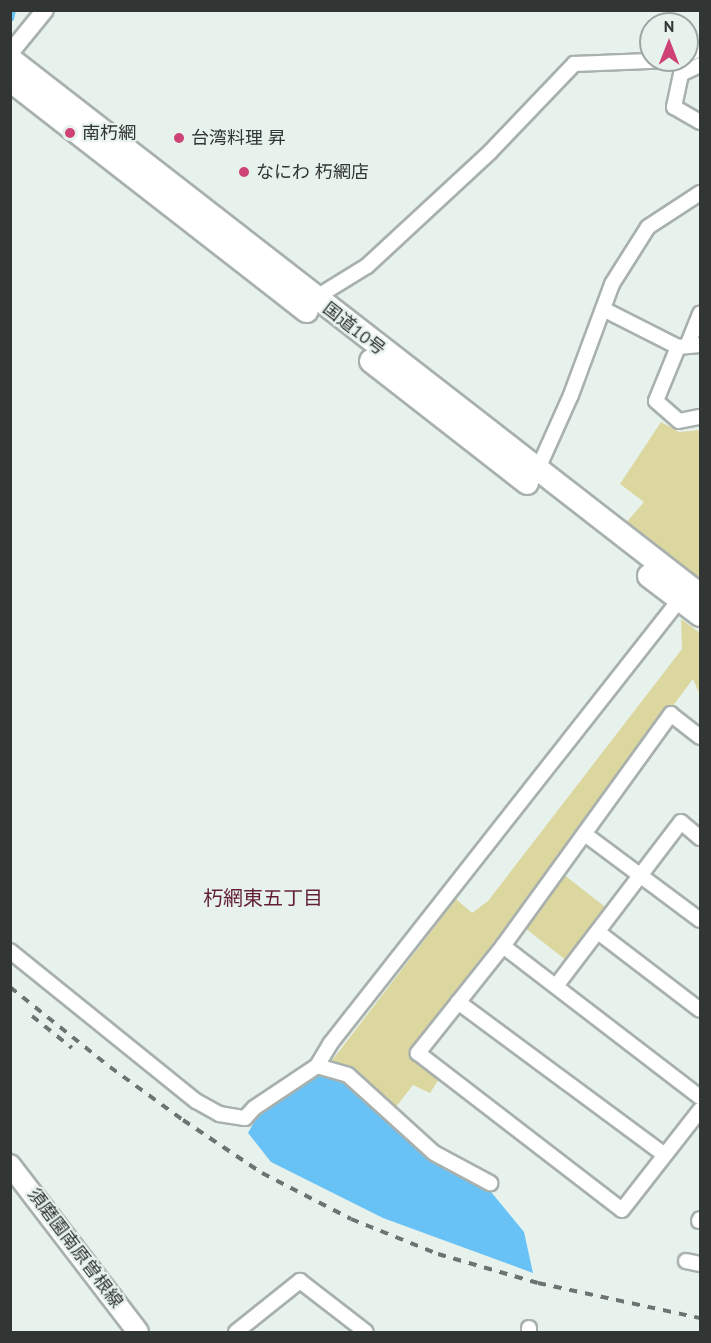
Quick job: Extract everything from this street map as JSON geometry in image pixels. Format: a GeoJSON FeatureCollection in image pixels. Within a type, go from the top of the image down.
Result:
{"type":"FeatureCollection","features":[{"type":"Feature","properties":{"kind":"highway","name":"国道10号"},"geometry":{"type":"LineString","coordinates":[[10,58],[537,471],[690,594],[700,615]]}},
{"type":"Feature","properties":{"kind":"highway","name":"国道10号"},"geometry":{"type":"LineString","coordinates":[[10,80],[690,594]]}},
{"type":"Feature","properties":{"kind":"main road","name":"須磨園南原曽根線"},"geometry":{"type":"LineString","coordinates":[[10,1165],[138,1332]]}},
{"type":"Feature","properties":{"kind":"street"},"geometry":{"type":"LineString","coordinates":[[10,53],[45,10]]}},
{"type":"Feature","properties":{"kind":"street"},"geometry":{"type":"LineString","coordinates":[[315,298],[367,266],[490,152],[574,64],[639,61]]}},
{"type":"Feature","properties":{"kind":"street"},"geometry":{"type":"LineString","coordinates":[[700,64],[681,74],[674,107],[700,122]]}},
{"type":"Feature","properties":{"kind":"street"},"geometry":{"type":"LineString","coordinates":[[537,471],[605,310],[612,284],[648,227],[700,192]]}},
{"type":"Feature","properties":{"kind":"street"},"geometry":{"type":"LineString","coordinates":[[605,310],[688,346]]}},
{"type":"Feature","properties":{"kind":"street"},"geometry":{"type":"LineString","coordinates":[[700,314],[688,346],[656,401],[679,421],[700,417]]}},
{"type":"Feature","properties":{"kind":"street"},"geometry":{"type":"LineString","coordinates":[[10,951],[196,1101],[219,1114],[245,1118],[254,1108],[317,1066],[330,1044],[690,594]]}},
{"type":"Feature","properties":{"kind":"street"},"geometry":{"type":"LineString","coordinates":[[700,736],[671,714],[586,835],[503,946],[418,1053],[622,1210],[700,1110]]}},
{"type":"Feature","properties":{"kind":"street"},"geometry":{"type":"LineString","coordinates":[[556,986],[681,822],[700,838]]}},
{"type":"Feature","properties":{"kind":"street"},"geometry":{"type":"LineString","coordinates":[[586,835],[700,920]]}},
{"type":"Feature","properties":{"kind":"street"},"geometry":{"type":"LineString","coordinates":[[598,932],[700,1010]]}},
{"type":"Feature","properties":{"kind":"street"},"geometry":{"type":"LineString","coordinates":[[503,946],[700,1097]]}},
{"type":"Feature","properties":{"kind":"street"},"geometry":{"type":"LineString","coordinates":[[458,1002],[665,1155]]}},
{"type":"Feature","properties":{"kind":"street"},"geometry":{"type":"LineString","coordinates":[[317,1066],[348,1075],[434,1153],[490,1183]]}},
{"type":"Feature","properties":{"kind":"street"},"geometry":{"type":"LineString","coordinates":[[686,1261],[700,1264]]}},
{"type":"Feature","properties":{"kind":"street"},"geometry":{"type":"LineString","coordinates":[[236,1332],[300,1281],[366,1332]]}},
{"type":"Feature","properties":{"kind":"shaded area"},"geometry":{"type":"Polygon","coordinates":[[[661,422],[679,432],[700,430],[700,581],[625,524],[644,502],[620,484],[661,422]]]}},
{"type":"Feature","properties":{"kind":"shaded area"},"geometry":{"type":"Polygon","coordinates":[[[681,619],[700,633],[700,695],[693,679],[411,1052],[441,1076],[430,1093],[413,1085],[392,1112],[327,1067],[456,899],[472,913],[488,901],[682,649],[681,619]]]}},
{"type":"Feature","properties":{"kind":"shaded area"},"geometry":{"type":"Polygon","coordinates":[[[563,874],[607,908],[566,960],[522,926],[563,874]]]}},
{"type":"Feature","properties":{"kind":"water"},"geometry":{"type":"Polygon","coordinates":[[[321,1074],[343,1079],[430,1158],[487,1187],[524,1232],[533,1273],[383,1218],[271,1162],[248,1133],[258,1115],[321,1074]]]}},
{"type":"Feature","properties":{"kind":"waterway"},"geometry":{"type":"LineString","coordinates":[[12,19],[14,10]]}},
{"type":"Feature","properties":{"kind":"railway"},"geometry":{"type":"LineString","coordinates":[[10,987],[110,1067],[183,1120],[262,1173],[351,1219],[438,1254],[538,1283],[700,1318]]}},
{"type":"Feature","properties":{"kind":"railway"},"geometry":{"type":"LineString","coordinates":[[32,1016],[72,1048]]}},
{"type":"Feature","properties":{"kind":"place","name":"南朽網"},"geometry":{"type":"Point","coordinates":[70,133]}},
{"type":"Feature","properties":{"kind":"place","name":"台湾料理 昇"},"geometry":{"type":"Point","coordinates":[179,138]}},
{"type":"Feature","properties":{"kind":"place","name":"なにわ 朽網店"},"geometry":{"type":"Point","coordinates":[244,172]}},
{"type":"Feature","properties":{"kind":"district","name":"朽網東五丁目"},"geometry":{"type":"Point","coordinates":[263,898]}}]}
